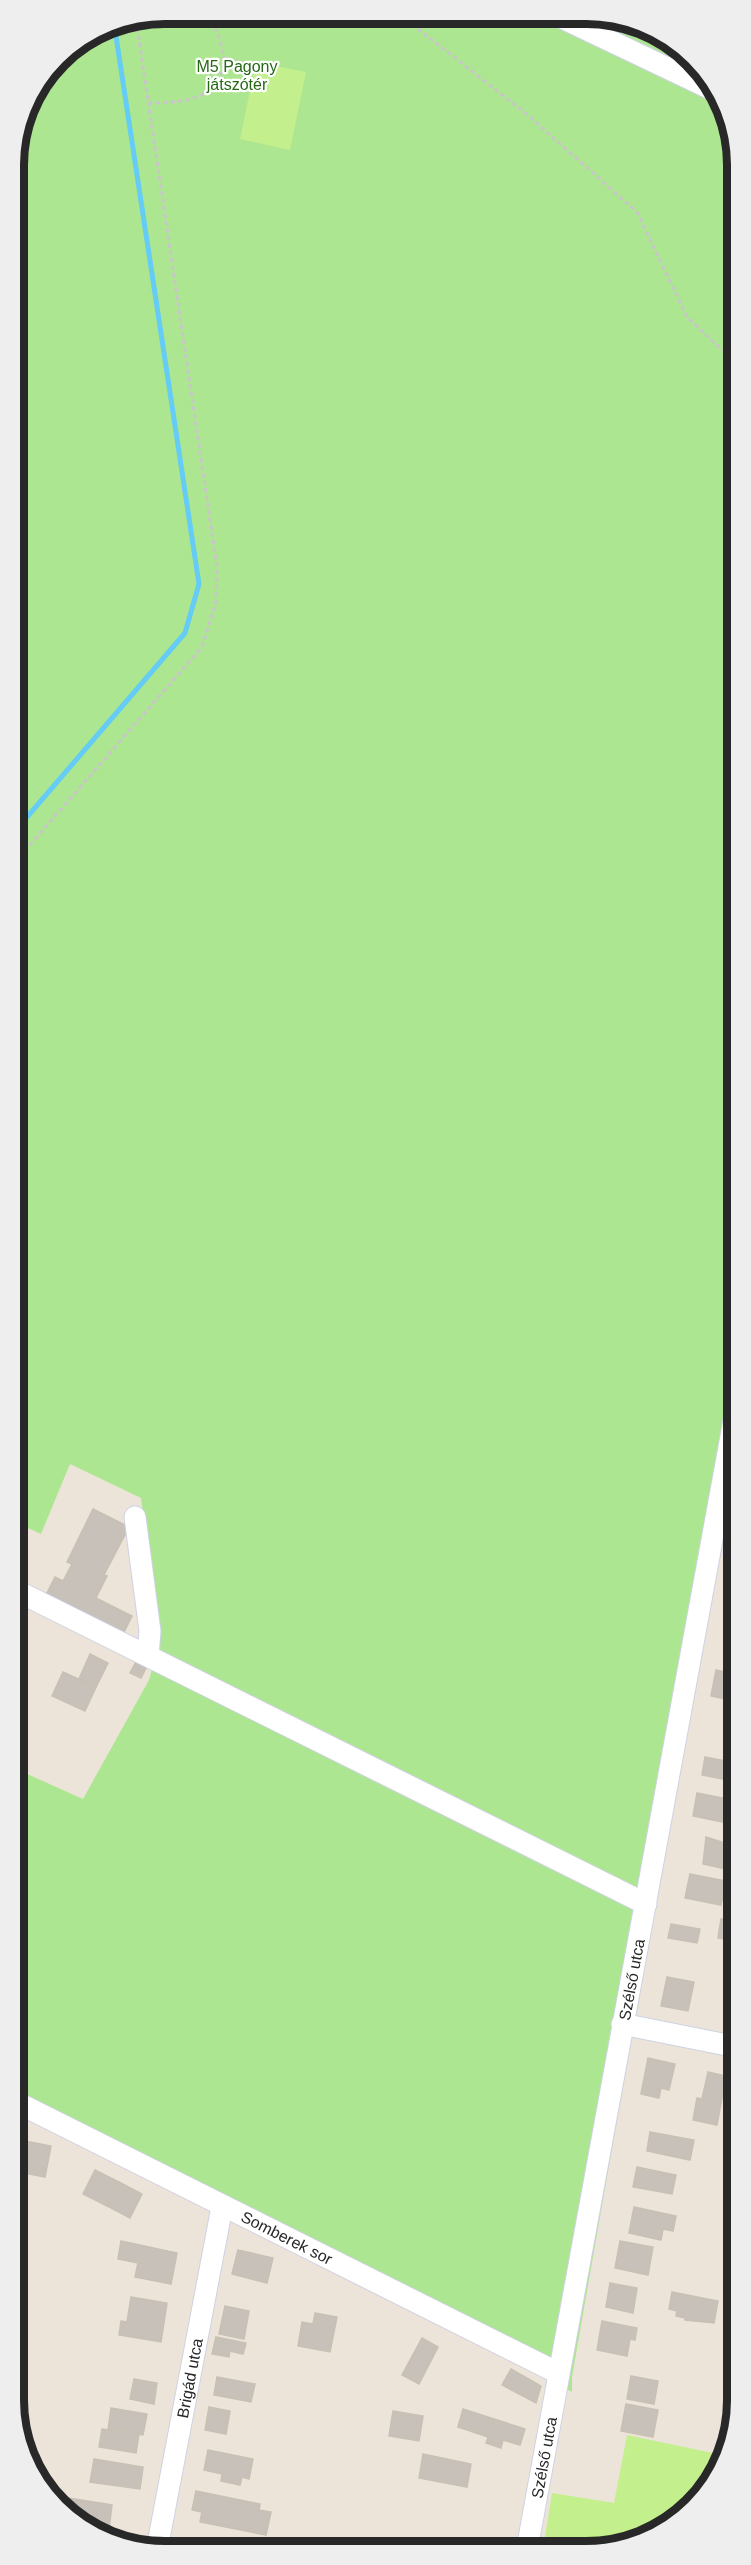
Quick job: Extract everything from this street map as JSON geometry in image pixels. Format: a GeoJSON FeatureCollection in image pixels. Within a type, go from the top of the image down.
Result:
{"type":"FeatureCollection","features":[{"type":"Feature","properties":{"kind":"street"},"geometry":{"type":"LineString","coordinates":[[575,24],[702,85]]}},
{"type":"Feature","properties":{"kind":"street","name":"Szélső utca"},"geometry":{"type":"LineString","coordinates":[[528,2541],[727,1458]]}},
{"type":"Feature","properties":{"kind":"street"},"geometry":{"type":"LineString","coordinates":[[135,1517],[150,1631],[148,1656]]}},
{"type":"Feature","properties":{"kind":"street"},"geometry":{"type":"LineString","coordinates":[[24,1595],[646,1904]]}},
{"type":"Feature","properties":{"kind":"street"},"geometry":{"type":"LineString","coordinates":[[622,2024],[727,2045]]}},
{"type":"Feature","properties":{"kind":"street","name":"Somberek sor"},"geometry":{"type":"LineString","coordinates":[[24,2107],[558,2373]]}},
{"type":"Feature","properties":{"kind":"street","name":"Brigád utca"},"geometry":{"type":"LineString","coordinates":[[159,2541],[222,2207]]}},
{"type":"Feature","properties":{"kind":"path"},"geometry":{"type":"LineString","coordinates":[[148,103],[185,101],[204,95],[214,87],[224,58],[215,24]]}},
{"type":"Feature","properties":{"kind":"path"},"geometry":{"type":"LineString","coordinates":[[412,24],[523,111],[637,212],[687,317],[727,354]]}},
{"type":"Feature","properties":{"kind":"path"},"geometry":{"type":"LineString","coordinates":[[24,852],[202,647],[216,602],[217,567],[137,27]]}},
{"type":"Feature","properties":{"kind":"path"},"geometry":{"type":"LineString","coordinates":[[224,58],[255,66]]}},
{"type":"Feature","properties":{"kind":"green space","name":"M5 Pagony játszótér"},"geometry":{"type":"Polygon","coordinates":[[[155,24],[596,24],[632,31],[672,53],[698,79],[716,111],[727,155],[727,1490],[572,2377],[572,2392],[378,2289],[24,2118],[24,1773],[83,1799],[149,1680],[160,1642],[141,1498],[70,1464],[41,1534],[24,1526],[24,155],[29,128],[38,102],[65,65],[86,48],[119,31],[155,24]]]}},
{"type":"Feature","properties":{"kind":"green space"},"geometry":{"type":"Polygon","coordinates":[[[256,62],[306,72],[290,150],[240,139],[256,62]]]}},
{"type":"Feature","properties":{"kind":"green space"},"geometry":{"type":"Polygon","coordinates":[[[627,2435],[716,2454],[713,2463],[692,2493],[672,2512],[657,2522],[614,2538],[596,2541],[544,2541],[552,2493],[614,2503],[627,2435]]]}},
{"type":"Feature","properties":{"kind":"building"},"geometry":{"type":"Polygon","coordinates":[[[93,1509],[129,1527],[104,1575],[107,1576],[96,1598],[132,1616],[122,1636],[45,1597],[55,1577],[63,1581],[72,1564],[67,1562],[93,1509]]]}},
{"type":"Feature","properties":{"kind":"building"},"geometry":{"type":"Polygon","coordinates":[[[727,1641],[727,1657],[724,1656],[727,1641]]]}},
{"type":"Feature","properties":{"kind":"building"},"geometry":{"type":"Polygon","coordinates":[[[90,1654],[108,1663],[96,1687],[79,1679],[90,1654]]]}},
{"type":"Feature","properties":{"kind":"building"},"geometry":{"type":"Polygon","coordinates":[[[137,1660],[147,1666],[141,1678],[130,1673],[137,1660]]]}},
{"type":"Feature","properties":{"kind":"building"},"geometry":{"type":"Polygon","coordinates":[[[716,1670],[727,1672],[727,1699],[711,1696],[716,1670]]]}},
{"type":"Feature","properties":{"kind":"building"},"geometry":{"type":"Polygon","coordinates":[[[63,1672],[96,1687],[85,1711],[52,1696],[63,1672]]]}},
{"type":"Feature","properties":{"kind":"building"},"geometry":{"type":"Polygon","coordinates":[[[705,1757],[727,1761],[727,1780],[702,1775],[705,1757]]]}},
{"type":"Feature","properties":{"kind":"building"},"geometry":{"type":"Polygon","coordinates":[[[697,1793],[727,1799],[723,1822],[693,1816],[697,1793]]]}},
{"type":"Feature","properties":{"kind":"building"},"geometry":{"type":"Polygon","coordinates":[[[706,1837],[727,1844],[726,1869],[703,1864],[706,1837]]]}},
{"type":"Feature","properties":{"kind":"building"},"geometry":{"type":"Polygon","coordinates":[[[690,1874],[726,1881],[721,1905],[685,1898],[690,1874]]]}},
{"type":"Feature","properties":{"kind":"building"},"geometry":{"type":"Polygon","coordinates":[[[721,1919],[727,1920],[727,1939],[718,1938],[721,1919]]]}},
{"type":"Feature","properties":{"kind":"building"},"geometry":{"type":"Polygon","coordinates":[[[671,1924],[700,1929],[697,1943],[668,1938],[671,1924]]]}},
{"type":"Feature","properties":{"kind":"building"},"geometry":{"type":"Polygon","coordinates":[[[667,1977],[694,1982],[688,2011],[661,2006],[667,1977]]]}},
{"type":"Feature","properties":{"kind":"building"},"geometry":{"type":"Polygon","coordinates":[[[648,2058],[675,2064],[669,2090],[661,2088],[659,2098],[641,2094],[648,2058]]]}},
{"type":"Feature","properties":{"kind":"building"},"geometry":{"type":"Polygon","coordinates":[[[708,2072],[726,2076],[717,2125],[693,2120],[697,2098],[702,2099],[708,2072]]]}},
{"type":"Feature","properties":{"kind":"building"},"geometry":{"type":"Polygon","coordinates":[[[650,2132],[694,2140],[690,2160],[647,2151],[650,2132]]]}},
{"type":"Feature","properties":{"kind":"building"},"geometry":{"type":"Polygon","coordinates":[[[25,2141],[51,2146],[45,2177],[24,2173],[25,2141]]]}},
{"type":"Feature","properties":{"kind":"building"},"geometry":{"type":"Polygon","coordinates":[[[637,2167],[676,2175],[672,2194],[633,2187],[637,2167]]]}},
{"type":"Feature","properties":{"kind":"building"},"geometry":{"type":"Polygon","coordinates":[[[95,2170],[119,2182],[107,2206],[83,2194],[95,2170]]]}},
{"type":"Feature","properties":{"kind":"building"},"geometry":{"type":"Polygon","coordinates":[[[119,2182],[142,2194],[130,2218],[107,2206],[119,2182]]]}},
{"type":"Feature","properties":{"kind":"building"},"geometry":{"type":"Polygon","coordinates":[[[634,2207],[676,2216],[673,2231],[663,2229],[661,2240],[629,2233],[634,2207]]]}},
{"type":"Feature","properties":{"kind":"building"},"geometry":{"type":"Polygon","coordinates":[[[121,2241],[177,2253],[171,2284],[135,2277],[138,2263],[118,2259],[121,2241]]]}},
{"type":"Feature","properties":{"kind":"building"},"geometry":{"type":"Polygon","coordinates":[[[620,2241],[653,2247],[648,2275],[615,2268],[620,2241]]]}},
{"type":"Feature","properties":{"kind":"building"},"geometry":{"type":"Polygon","coordinates":[[[238,2250],[273,2258],[267,2283],[232,2274],[238,2250]]]}},
{"type":"Feature","properties":{"kind":"building"},"geometry":{"type":"Polygon","coordinates":[[[610,2283],[637,2288],[633,2313],[606,2307],[610,2283]]]}},
{"type":"Feature","properties":{"kind":"building"},"geometry":{"type":"Polygon","coordinates":[[[672,2292],[718,2301],[714,2323],[685,2320],[685,2318],[676,2316],[677,2311],[669,2309],[672,2292]]]}},
{"type":"Feature","properties":{"kind":"building"},"geometry":{"type":"Polygon","coordinates":[[[131,2297],[167,2303],[161,2342],[119,2335],[121,2321],[127,2322],[131,2297]]]}},
{"type":"Feature","properties":{"kind":"building"},"geometry":{"type":"Polygon","coordinates":[[[225,2306],[249,2311],[244,2339],[219,2334],[225,2306]]]}},
{"type":"Feature","properties":{"kind":"building"},"geometry":{"type":"Polygon","coordinates":[[[315,2313],[337,2317],[330,2352],[298,2346],[302,2322],[313,2324],[315,2313]]]}},
{"type":"Feature","properties":{"kind":"building"},"geometry":{"type":"Polygon","coordinates":[[[602,2321],[637,2328],[635,2340],[630,2339],[627,2356],[597,2350],[602,2321]]]}},
{"type":"Feature","properties":{"kind":"building"},"geometry":{"type":"Polygon","coordinates":[[[216,2337],[246,2343],[243,2354],[230,2351],[229,2357],[212,2354],[216,2337]]]}},
{"type":"Feature","properties":{"kind":"building"},"geometry":{"type":"Polygon","coordinates":[[[422,2338],[438,2347],[419,2384],[402,2375],[422,2338]]]}},
{"type":"Feature","properties":{"kind":"building"},"geometry":{"type":"Polygon","coordinates":[[[511,2369],[541,2386],[536,2403],[502,2385],[511,2369]]]}},
{"type":"Feature","properties":{"kind":"building"},"geometry":{"type":"Polygon","coordinates":[[[631,2376],[658,2381],[654,2404],[627,2399],[631,2376]]]}},
{"type":"Feature","properties":{"kind":"building"},"geometry":{"type":"Polygon","coordinates":[[[217,2377],[255,2384],[251,2402],[214,2395],[217,2377]]]}},
{"type":"Feature","properties":{"kind":"building"},"geometry":{"type":"Polygon","coordinates":[[[134,2379],[157,2383],[154,2404],[130,2399],[134,2379]]]}},
{"type":"Feature","properties":{"kind":"building"},"geometry":{"type":"Polygon","coordinates":[[[626,2404],[658,2410],[653,2437],[621,2431],[626,2404]]]}},
{"type":"Feature","properties":{"kind":"building"},"geometry":{"type":"Polygon","coordinates":[[[209,2407],[230,2411],[226,2434],[205,2430],[209,2407]]]}},
{"type":"Feature","properties":{"kind":"building"},"geometry":{"type":"Polygon","coordinates":[[[111,2408],[147,2414],[143,2435],[108,2430],[111,2408]]]}},
{"type":"Feature","properties":{"kind":"building"},"geometry":{"type":"Polygon","coordinates":[[[463,2409],[494,2419],[488,2437],[458,2427],[463,2409]]]}},
{"type":"Feature","properties":{"kind":"building"},"geometry":{"type":"Polygon","coordinates":[[[393,2411],[423,2416],[419,2441],[389,2436],[393,2411]]]}},
{"type":"Feature","properties":{"kind":"building"},"geometry":{"type":"Polygon","coordinates":[[[494,2419],[525,2429],[520,2445],[503,2440],[501,2448],[486,2443],[494,2419]]]}},
{"type":"Feature","properties":{"kind":"building"},"geometry":{"type":"Polygon","coordinates":[[[102,2429],[139,2434],[136,2453],[99,2447],[102,2429]]]}},
{"type":"Feature","properties":{"kind":"building"},"geometry":{"type":"Polygon","coordinates":[[[208,2450],[253,2459],[249,2479],[242,2477],[240,2485],[221,2481],[222,2474],[204,2470],[208,2450]]]}},
{"type":"Feature","properties":{"kind":"building"},"geometry":{"type":"Polygon","coordinates":[[[423,2454],[471,2464],[467,2487],[419,2478],[423,2454]]]}},
{"type":"Feature","properties":{"kind":"building"},"geometry":{"type":"Polygon","coordinates":[[[94,2459],[143,2467],[140,2489],[90,2482],[94,2459]]]}},
{"type":"Feature","properties":{"kind":"building"},"geometry":{"type":"Polygon","coordinates":[[[196,2491],[260,2504],[259,2510],[271,2512],[266,2535],[200,2522],[202,2512],[192,2510],[196,2491]]]}},
{"type":"Feature","properties":{"kind":"building"},"geometry":{"type":"Polygon","coordinates":[[[62,2497],[112,2505],[109,2529],[79,2512],[62,2497]]]}},
{"type":"Feature","properties":{"kind":"waterway"},"geometry":{"type":"LineString","coordinates":[[24,821],[185,633],[199,584],[115,33]]}}]}
